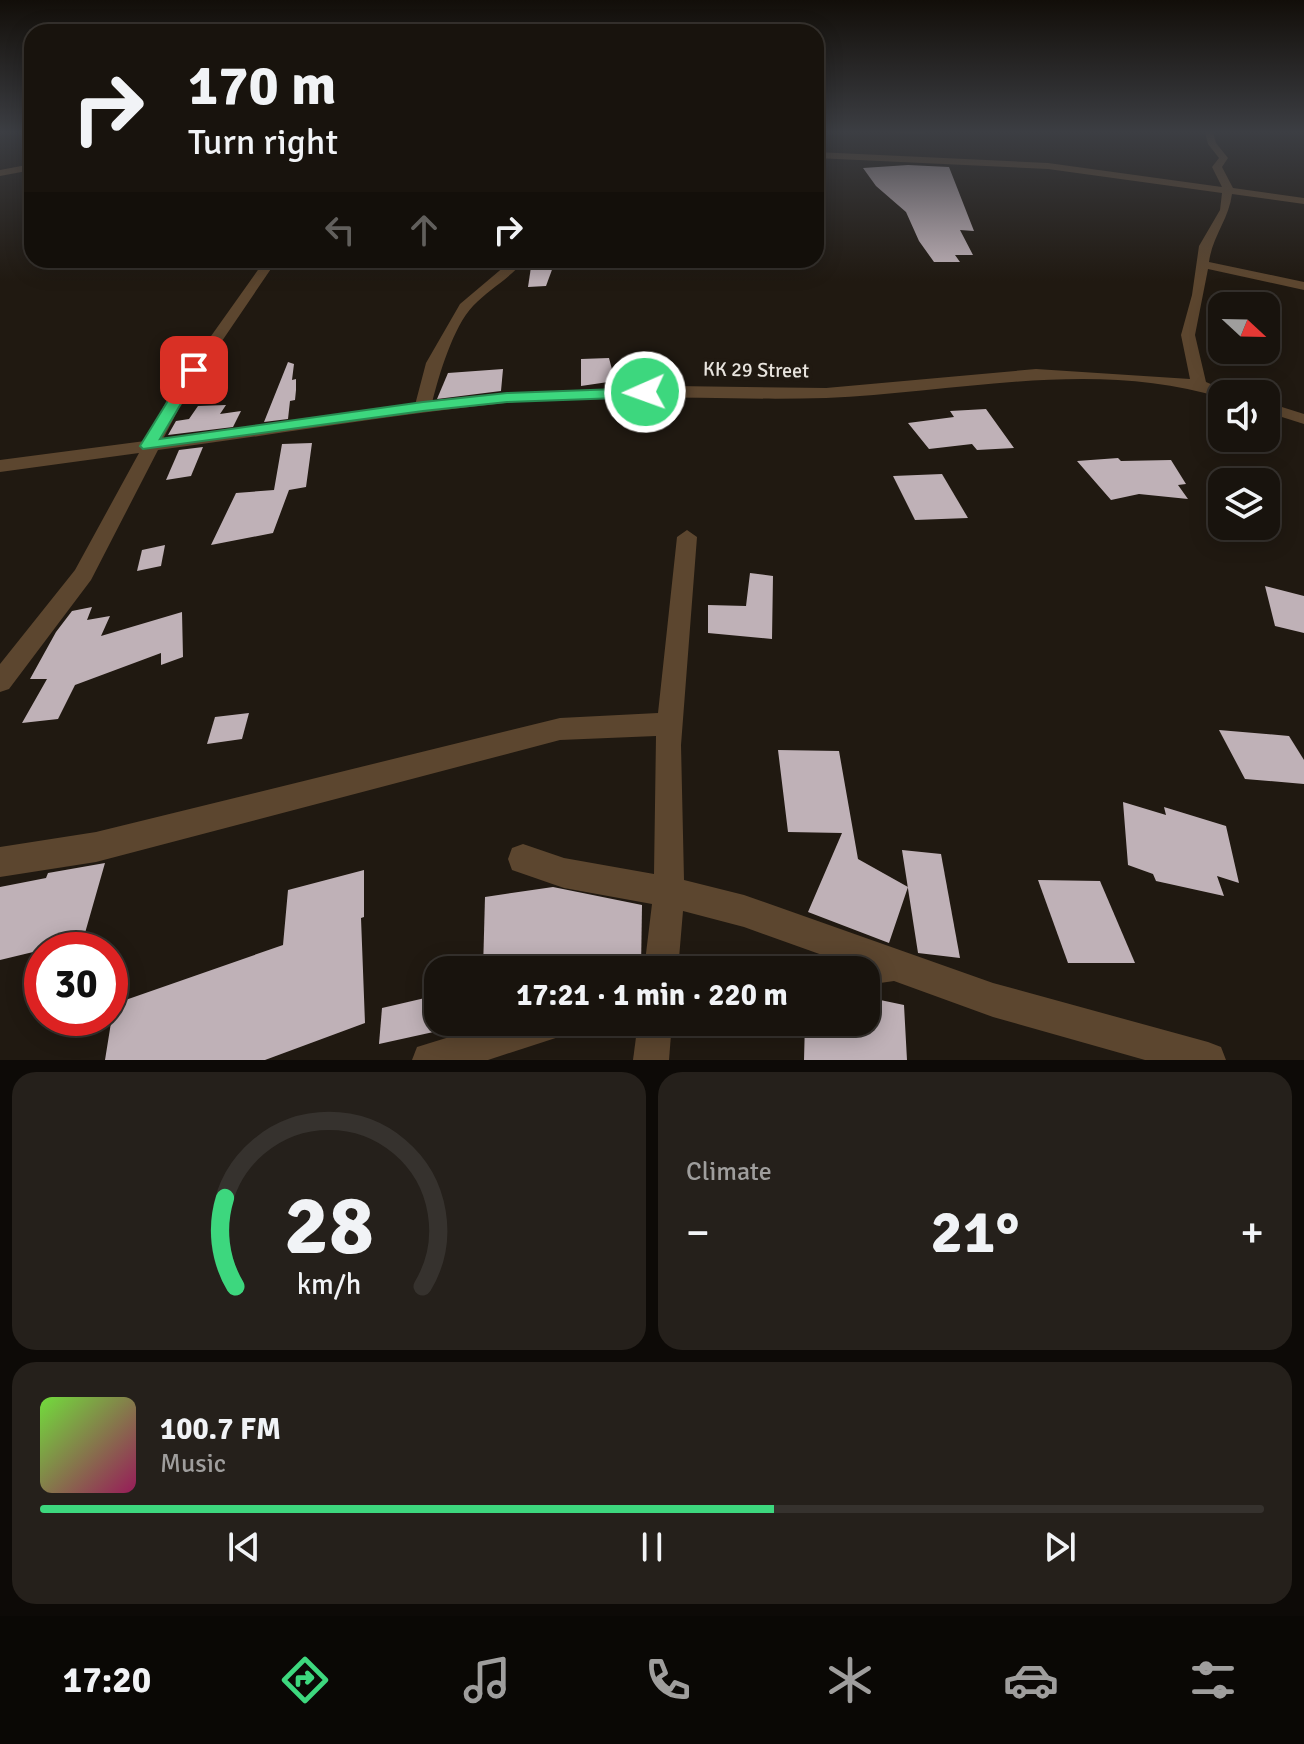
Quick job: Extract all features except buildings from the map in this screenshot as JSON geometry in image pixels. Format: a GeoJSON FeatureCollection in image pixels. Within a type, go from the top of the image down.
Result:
{"type":"FeatureCollection","features":[{"type":"Feature","properties":{"kind":"street"},"geometry":{"type":"LineString","coordinates":[[1169,181],[1304,201]]}},
{"type":"Feature","properties":{"kind":"street"},"geometry":{"type":"LineString","coordinates":[[1199,385],[1188,341],[1205,246],[1225,210],[1228,189],[1224,181]]}},
{"type":"Feature","properties":{"kind":"street"},"geometry":{"type":"LineString","coordinates":[[1203,264],[1304,286]]}},
{"type":"Feature","properties":{"kind":"street"},"geometry":{"type":"LineString","coordinates":[[0,682],[83,575],[148,446],[180,391],[265,268]]}},
{"type":"Feature","properties":{"kind":"street"},"geometry":{"type":"LineString","coordinates":[[423,406],[434,363],[467,304],[511,268]]}},
{"type":"Feature","properties":{"kind":"street","name":"KK 29 Street"},"geometry":{"type":"LineString","coordinates":[[0,466],[423,406],[507,398],[673,391],[826,393],[1036,374],[1085,374],[1208,388]]}},
{"type":"Feature","properties":{"kind":"street"},"geometry":{"type":"LineString","coordinates":[[1280,411],[1304,419]]}},
{"type":"Feature","properties":{"kind":"street"},"geometry":{"type":"LineString","coordinates":[[662,956],[669,892],[670,724],[687,537]]}},
{"type":"Feature","properties":{"kind":"street"},"geometry":{"type":"LineString","coordinates":[[0,862],[96,847],[560,729],[670,724]]}},
{"type":"Feature","properties":{"kind":"street"},"geometry":{"type":"LineString","coordinates":[[523,859],[564,873],[669,892],[744,911],[993,1000],[1208,1060]]}},
{"type":"Feature","properties":{"kind":"street"},"geometry":{"type":"LineString","coordinates":[[880,967],[898,965]]}},
{"type":"Feature","properties":{"kind":"street"},"geometry":{"type":"LineString","coordinates":[[430,1060],[510,1036]]}},
{"type":"Feature","properties":{"kind":"street"},"geometry":{"type":"LineString","coordinates":[[651,1060],[654,1036]]}},
{"type":"Feature","properties":{"kind":"route"},"geometry":{"type":"LineString","coordinates":[[194,370],[148,446],[423,406],[507,398],[645,392]]}}]}
